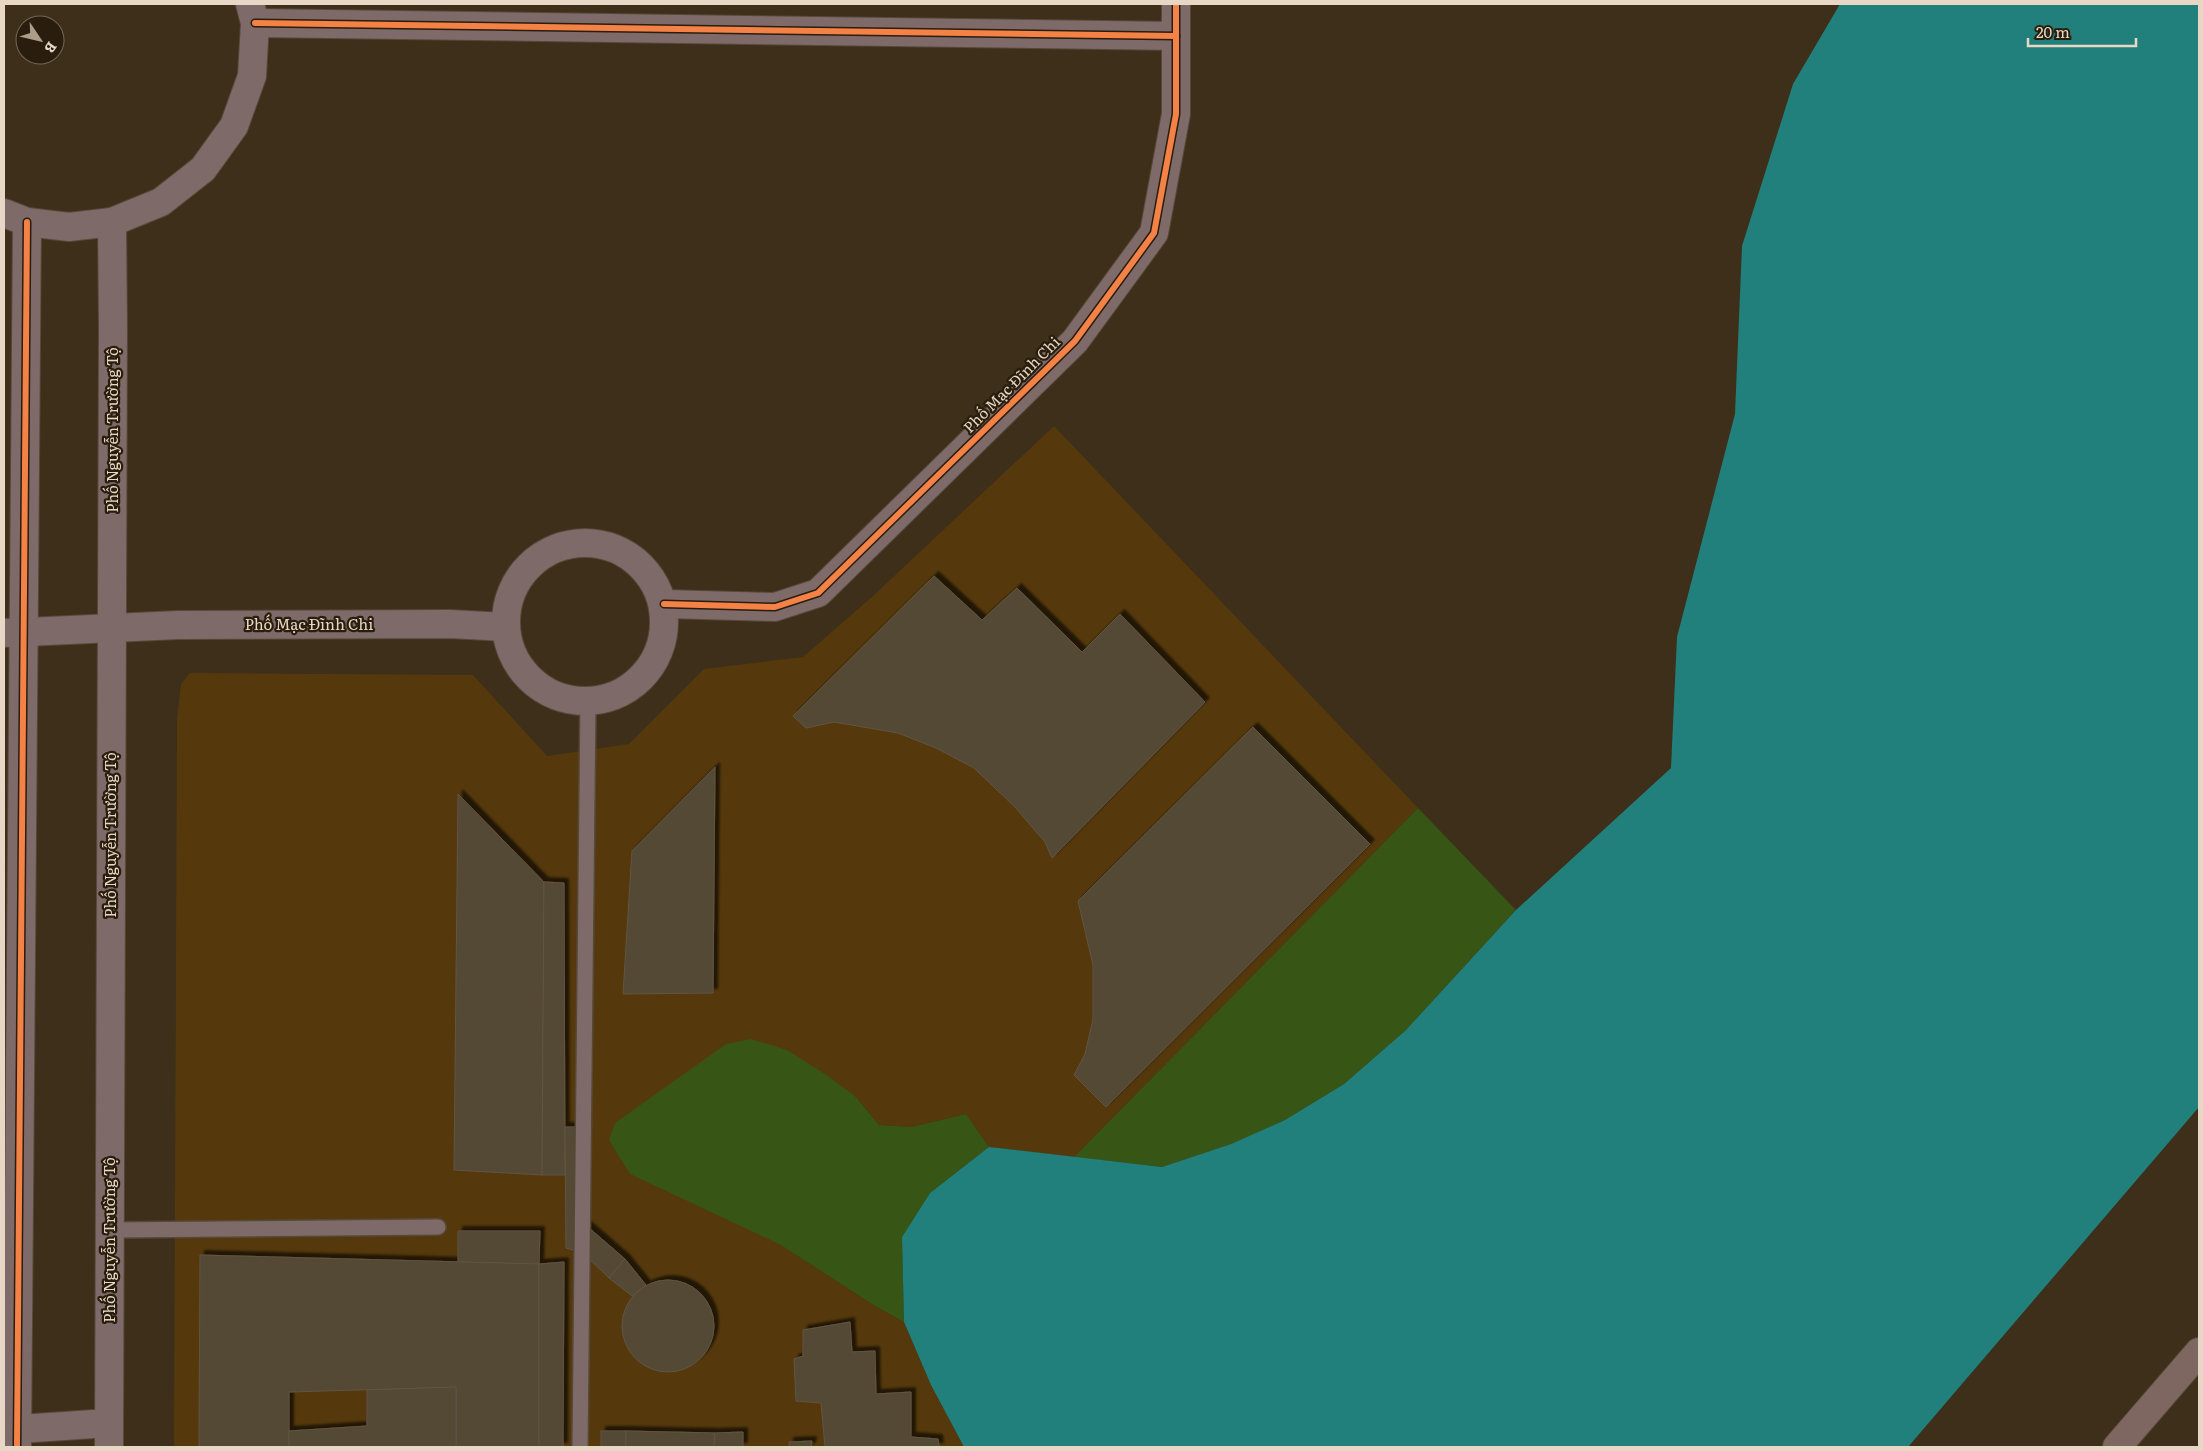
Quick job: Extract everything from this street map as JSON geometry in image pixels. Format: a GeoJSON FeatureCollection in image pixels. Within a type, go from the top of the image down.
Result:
{"type":"FeatureCollection","features":[{"type":"Feature","properties":{"kind":"main road"},"geometry":{"type":"LineString","coordinates":[[2121,1446],[2199,1352]]}},
{"type":"Feature","properties":{"kind":"street","name":"Phố Mạc Đĩnh Chi"},"geometry":{"type":"LineString","coordinates":[[664,604],[775,607],[818,593],[1075,340],[1154,233],[1176,114],[1176,4]]}},
{"type":"Feature","properties":{"kind":"street"},"geometry":{"type":"LineString","coordinates":[[109,1435],[13,1435],[15,217],[70,227],[112,222],[161,202],[203,170],[234,126],[252,76],[252,13],[1176,36]]}},
{"type":"Feature","properties":{"kind":"street","name":"Phố Nguyễn Trường Tộ"},"geometry":{"type":"LineString","coordinates":[[109,1435],[112,222]]}},
{"type":"Feature","properties":{"kind":"street"},"geometry":{"type":"LineString","coordinates":[[597,543],[623,551],[644,567],[659,590],[664,604],[665,632],[653,666],[634,686],[596,702],[568,700],[540,688],[520,669],[512,654],[505,627],[506,609],[516,583],[537,558],[562,545],[597,543]]}},
{"type":"Feature","properties":{"kind":"street","name":"Phố Mạc Đĩnh Chi"},"geometry":{"type":"LineString","coordinates":[[14,633],[178,625],[421,624],[505,627]]}},
{"type":"Feature","properties":{"kind":"lane"},"geometry":{"type":"LineString","coordinates":[[580,1447],[588,702]]}},
{"type":"Feature","properties":{"kind":"lane"},"geometry":{"type":"LineString","coordinates":[[110,1230],[438,1227]]}},
{"type":"Feature","properties":{"kind":"shaded area"},"geometry":{"type":"Polygon","coordinates":[[[1054,426],[1418,808],[1074,1157],[989,1147],[966,1114],[911,1127],[879,1125],[855,1096],[779,1244],[875,1306],[904,1322],[931,1385],[964,1447],[174,1447],[177,719],[181,684],[190,673],[473,675],[547,756],[629,744],[704,669],[803,657],[873,596],[1054,426]]]}},
{"type":"Feature","properties":{"kind":"green space"},"geometry":{"type":"Polygon","coordinates":[[[1418,808],[1516,910],[1406,1030],[1344,1084],[1285,1120],[1231,1144],[1162,1167],[1074,1157],[1418,808]]]}},
{"type":"Feature","properties":{"kind":"green space"},"geometry":{"type":"Polygon","coordinates":[[[751,1039],[787,1050],[825,1074],[855,1096],[879,1125],[911,1127],[966,1114],[989,1147],[930,1193],[902,1237],[904,1322],[875,1306],[779,1244],[630,1174],[609,1140],[615,1123],[726,1044],[751,1039]]]}},
{"type":"Feature","properties":{"kind":"water"},"geometry":{"type":"Polygon","coordinates":[[[1840,4],[2199,4],[2199,1107],[1908,1447],[964,1447],[931,1385],[904,1322],[902,1237],[930,1193],[989,1147],[1162,1167],[1231,1144],[1285,1120],[1344,1084],[1406,1030],[1516,910],[1671,768],[1677,637],[1735,414],[1742,246],[1793,84],[1840,4]]]}},
{"type":"Feature","properties":{"kind":"building"},"geometry":{"type":"Polygon","coordinates":[[[934,576],[982,620],[1017,588],[1082,652],[1120,614],[1205,702],[1052,858],[1045,842],[1014,806],[974,768],[936,748],[898,733],[834,722],[806,728],[793,716],[934,576]]]}},
{"type":"Feature","properties":{"kind":"building"},"geometry":{"type":"Polygon","coordinates":[[[1253,727],[1370,844],[1106,1107],[1074,1075],[1085,1054],[1093,1019],[1093,965],[1078,901],[1253,727]]]}},
{"type":"Feature","properties":{"kind":"building"},"geometry":{"type":"Polygon","coordinates":[[[715,767],[713,993],[623,994],[632,851],[715,767]]]}},
{"type":"Feature","properties":{"kind":"building"},"geometry":{"type":"Polygon","coordinates":[[[458,794],[544,882],[542,1175],[454,1170],[458,794]]]}},
{"type":"Feature","properties":{"kind":"building"},"geometry":{"type":"Polygon","coordinates":[[[544,882],[564,883],[565,1175],[542,1175],[544,882]]]}},
{"type":"Feature","properties":{"kind":"building"},"geometry":{"type":"Polygon","coordinates":[[[565,1127],[581,1127],[581,1221],[625,1259],[609,1278],[583,1253],[566,1248],[565,1127]]]}},
{"type":"Feature","properties":{"kind":"building"},"geometry":{"type":"Polygon","coordinates":[[[458,1231],[540,1231],[539,1264],[458,1262],[458,1231]]]}},
{"type":"Feature","properties":{"kind":"building"},"geometry":{"type":"Polygon","coordinates":[[[200,1255],[539,1264],[539,1447],[456,1447],[456,1387],[289,1392],[289,1447],[199,1447],[200,1255]]]}},
{"type":"Feature","properties":{"kind":"building"},"geometry":{"type":"Polygon","coordinates":[[[625,1259],[646,1285],[632,1296],[609,1278],[625,1259]]]}},
{"type":"Feature","properties":{"kind":"building"},"geometry":{"type":"Polygon","coordinates":[[[564,1262],[563,1447],[539,1447],[539,1264],[564,1262]]]}},
{"type":"Feature","properties":{"kind":"building"},"geometry":{"type":"Polygon","coordinates":[[[668,1280],[685,1284],[700,1294],[710,1309],[714,1326],[710,1343],[700,1358],[685,1368],[668,1372],[651,1368],[636,1358],[626,1343],[622,1326],[626,1309],[636,1294],[651,1284],[668,1280]]]}},
{"type":"Feature","properties":{"kind":"building"},"geometry":{"type":"Polygon","coordinates":[[[850,1322],[852,1352],[875,1351],[876,1394],[911,1392],[911,1437],[938,1439],[939,1447],[825,1447],[821,1403],[796,1401],[794,1359],[803,1356],[803,1330],[850,1322]]]}},
{"type":"Feature","properties":{"kind":"building"},"geometry":{"type":"Polygon","coordinates":[[[456,1387],[456,1447],[289,1447],[289,1431],[367,1426],[367,1390],[456,1387]]]}},
{"type":"Feature","properties":{"kind":"building"},"geometry":{"type":"Polygon","coordinates":[[[601,1431],[626,1431],[626,1447],[601,1447],[601,1431]]]}},
{"type":"Feature","properties":{"kind":"building"},"geometry":{"type":"Polygon","coordinates":[[[626,1431],[715,1433],[714,1447],[626,1447],[626,1431]]]}},
{"type":"Feature","properties":{"kind":"building"},"geometry":{"type":"Polygon","coordinates":[[[743,1432],[743,1447],[714,1447],[715,1433],[743,1432]]]}},
{"type":"Feature","properties":{"kind":"building"},"geometry":{"type":"Polygon","coordinates":[[[812,1441],[811,1447],[789,1447],[789,1442],[812,1441]]]}},
{"type":"Feature","properties":{"kind":"cycle path"},"geometry":{"type":"LineString","coordinates":[[664,604],[775,607],[818,593],[1075,341],[1154,233],[1176,114],[1176,4]]}},
{"type":"Feature","properties":{"kind":"cycle path"},"geometry":{"type":"LineString","coordinates":[[255,23],[1176,36]]}},
{"type":"Feature","properties":{"kind":"cycle path"},"geometry":{"type":"LineString","coordinates":[[17,1447],[27,222]]}}]}
